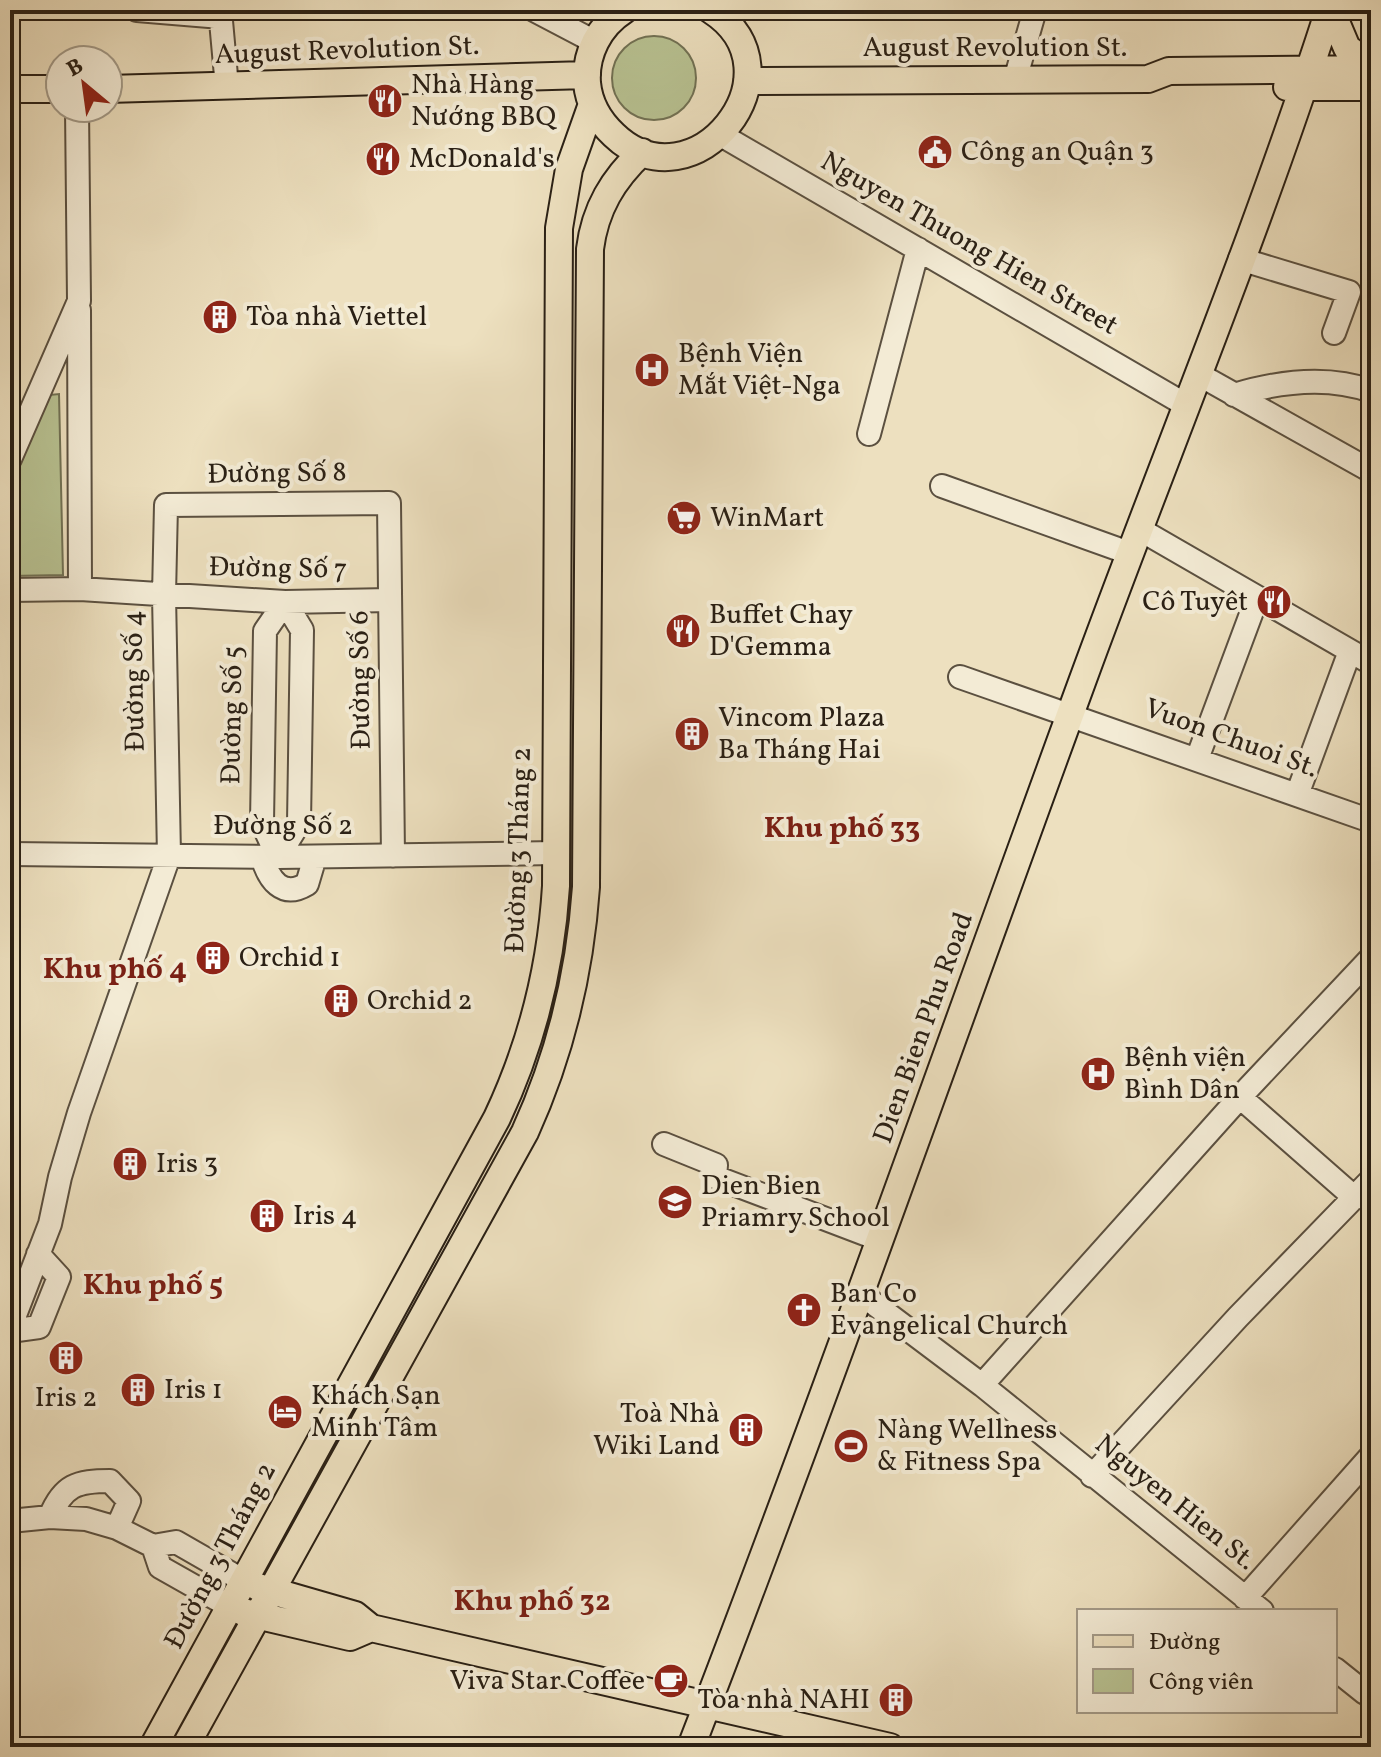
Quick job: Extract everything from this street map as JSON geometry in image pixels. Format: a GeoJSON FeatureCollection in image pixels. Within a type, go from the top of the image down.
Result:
{"type":"FeatureCollection","features":[{"type":"Feature","properties":{"kind":"main road"},"geometry":{"type":"LineString","coordinates":[[1330,10],[1347,48],[1371,67]]}},
{"type":"Feature","properties":{"kind":"main road"},"geometry":{"type":"LineString","coordinates":[[1240,259],[1330,10]]}},
{"type":"Feature","properties":{"kind":"main road"},"geometry":{"type":"LineString","coordinates":[[618,12],[595,42],[587,75],[592,104],[603,125],[620,141],[642,152],[663,156],[684,154],[704,147],[721,135],[739,111],[747,81],[738,40],[716,11]]}},
{"type":"Feature","properties":{"kind":"main road","name":"August Revolution St."},"geometry":{"type":"LineString","coordinates":[[747,81],[1148,79],[1169,89],[1307,78],[1371,67]]}},
{"type":"Feature","properties":{"kind":"main road","name":"August Revolution St."},"geometry":{"type":"LineString","coordinates":[[124,89],[587,75]]}},
{"type":"Feature","properties":{"kind":"main road","name":"August Revolution St."},"geometry":{"type":"LineString","coordinates":[[1307,78],[1371,87]]}},
{"type":"Feature","properties":{"kind":"main road"},"geometry":{"type":"LineString","coordinates":[[11,91],[44,90]]}},
{"type":"Feature","properties":{"kind":"main road","name":"Đường 3 Tháng 2"},"geometry":{"type":"LineString","coordinates":[[153,1747],[510,1091],[530,1035],[545,976],[554,916],[559,228],[569,169],[592,104]]}},
{"type":"Feature","properties":{"kind":"main road"},"geometry":{"type":"LineString","coordinates":[[185,1747],[525,1132],[550,1074],[569,1013],[581,950],[586,887],[590,249],[605,197],[618,176],[642,152]]}},
{"type":"Feature","properties":{"kind":"main road","name":"Dien Bien Phu Road"},"geometry":{"type":"LineString","coordinates":[[691,1747],[881,1240],[1129,553],[1240,259]]}},
{"type":"Feature","properties":{"kind":"main road"},"geometry":{"type":"LineString","coordinates":[[295,1550],[302,1578],[323,1606]]}},
{"type":"Feature","properties":{"kind":"main road"},"geometry":{"type":"LineString","coordinates":[[244,1581],[271,1594],[355,1615],[371,1628],[890,1747]]}},
{"type":"Feature","properties":{"kind":"main road"},"geometry":{"type":"LineString","coordinates":[[229,1606],[258,1618],[287,1620],[350,1637],[371,1628]]}},
{"type":"Feature","properties":{"kind":"street"},"geometry":{"type":"LineString","coordinates":[[137,10],[220,14],[227,87]]}},
{"type":"Feature","properties":{"kind":"street"},"geometry":{"type":"LineString","coordinates":[[534,10],[595,42]]}},
{"type":"Feature","properties":{"kind":"street"},"geometry":{"type":"LineString","coordinates":[[1015,80],[1035,10]]}},
{"type":"Feature","properties":{"kind":"street"},"geometry":{"type":"LineString","coordinates":[[77,124],[80,589]]}},
{"type":"Feature","properties":{"kind":"street","name":"Nguyen Thuong Hien Street"},"geometry":{"type":"LineString","coordinates":[[721,135],[1186,405]]}},
{"type":"Feature","properties":{"kind":"street"},"geometry":{"type":"LineString","coordinates":[[869,434],[918,249]]}},
{"type":"Feature","properties":{"kind":"street"},"geometry":{"type":"LineString","coordinates":[[1240,259],[1349,292],[1334,333]]}},
{"type":"Feature","properties":{"kind":"street"},"geometry":{"type":"LineString","coordinates":[[10,459],[79,301]]}},
{"type":"Feature","properties":{"kind":"street"},"geometry":{"type":"LineString","coordinates":[[1198,374],[1371,471]]}},
{"type":"Feature","properties":{"kind":"street"},"geometry":{"type":"LineString","coordinates":[[1234,395],[1265,386],[1298,383],[1334,383],[1371,391]]}},
{"type":"Feature","properties":{"kind":"street"},"geometry":{"type":"LineString","coordinates":[[942,486],[1129,553]]}},
{"type":"Feature","properties":{"kind":"street","name":"Đường Số 8"},"geometry":{"type":"LineString","coordinates":[[166,505],[389,503]]}},
{"type":"Feature","properties":{"kind":"street","name":"Đường Số 6"},"geometry":{"type":"LineString","coordinates":[[389,503],[393,856]]}},
{"type":"Feature","properties":{"kind":"street","name":"Đường Số 4"},"geometry":{"type":"LineString","coordinates":[[166,505],[164,595],[169,856]]}},
{"type":"Feature","properties":{"kind":"street"},"geometry":{"type":"LineString","coordinates":[[1139,529],[1371,663]]}},
{"type":"Feature","properties":{"kind":"street","name":"Đường Số 7"},"geometry":{"type":"LineString","coordinates":[[10,590],[80,589],[285,602],[390,600]]}},
{"type":"Feature","properties":{"kind":"street"},"geometry":{"type":"LineString","coordinates":[[1197,759],[1257,598]]}},
{"type":"Feature","properties":{"kind":"street"},"geometry":{"type":"LineString","coordinates":[[270,857],[299,823],[302,630],[285,602]]}},
{"type":"Feature","properties":{"kind":"street","name":"Đường Số 5"},"geometry":{"type":"LineString","coordinates":[[285,602],[265,631],[262,823],[270,857],[271,879],[278,888],[288,890],[307,884],[315,857]]}},
{"type":"Feature","properties":{"kind":"street"},"geometry":{"type":"LineString","coordinates":[[1297,795],[1350,651]]}},
{"type":"Feature","properties":{"kind":"street","name":"Vuon Chuoi St."},"geometry":{"type":"LineString","coordinates":[[960,677],[1371,821]]}},
{"type":"Feature","properties":{"kind":"street","name":"Đường Số 2"},"geometry":{"type":"LineString","coordinates":[[11,857],[556,853]]}},
{"type":"Feature","properties":{"kind":"street"},"geometry":{"type":"LineString","coordinates":[[10,1329],[50,1224],[79,1113],[169,856]]}},
{"type":"Feature","properties":{"kind":"street"},"geometry":{"type":"LineString","coordinates":[[982,1385],[1240,1097],[1371,958]]}},
{"type":"Feature","properties":{"kind":"street"},"geometry":{"type":"LineString","coordinates":[[1240,1097],[1355,1198]]}},
{"type":"Feature","properties":{"kind":"street"},"geometry":{"type":"LineString","coordinates":[[664,1144],[716,1165],[715,1177],[881,1240]]}},
{"type":"Feature","properties":{"kind":"street"},"geometry":{"type":"LineString","coordinates":[[1092,1476],[1238,1317],[1371,1180]]}},
{"type":"Feature","properties":{"kind":"street","name":"Nguyen Hien St."},"geometry":{"type":"LineString","coordinates":[[861,1294],[982,1385],[1254,1604]]}},
{"type":"Feature","properties":{"kind":"street"},"geometry":{"type":"LineString","coordinates":[[1254,1604],[1371,1456]]}},
{"type":"Feature","properties":{"kind":"street"},"geometry":{"type":"LineString","coordinates":[[50,1517],[59,1494],[85,1481],[110,1481],[129,1501],[117,1528]]}},
{"type":"Feature","properties":{"kind":"street"},"geometry":{"type":"LineString","coordinates":[[10,1521],[50,1517],[86,1519],[117,1528],[153,1546],[176,1542],[244,1581]]}},
{"type":"Feature","properties":{"kind":"street"},"geometry":{"type":"LineString","coordinates":[[153,1546],[160,1567],[229,1606]]}},
{"type":"Feature","properties":{"kind":"street"},"geometry":{"type":"LineString","coordinates":[[1337,1670],[1368,1690]]}},
{"type":"Feature","properties":{"kind":"green space"},"geometry":{"type":"Polygon","coordinates":[[[654,36],[670,39],[684,48],[693,62],[696,78],[693,94],[684,108],[670,117],[654,120],[638,117],[624,108],[615,94],[612,78],[615,62],[624,48],[638,39],[654,36]]]}},
{"type":"Feature","properties":{"kind":"green space"},"geometry":{"type":"Polygon","coordinates":[[[59,394],[63,575],[10,576],[10,471],[40,396],[59,394]]]}},
{"type":"Feature","properties":{"kind":"place","name":"Nhà Hàng Nướng BBQ"},"geometry":{"type":"Point","coordinates":[385,101]}},
{"type":"Feature","properties":{"kind":"place","name":"Công an Quận 3"},"geometry":{"type":"Point","coordinates":[935,152]}},
{"type":"Feature","properties":{"kind":"place","name":"McDonald's"},"geometry":{"type":"Point","coordinates":[383,159]}},
{"type":"Feature","properties":{"kind":"place","name":"Tòa nhà Viettel"},"geometry":{"type":"Point","coordinates":[220,317]}},
{"type":"Feature","properties":{"kind":"place","name":"Bệnh Viện Mắt Việt-Nga"},"geometry":{"type":"Point","coordinates":[652,370]}},
{"type":"Feature","properties":{"kind":"place","name":"WinMart"},"geometry":{"type":"Point","coordinates":[684,518]}},
{"type":"Feature","properties":{"kind":"place","name":"Cô Tuyêt"},"geometry":{"type":"Point","coordinates":[1274,602]}},
{"type":"Feature","properties":{"kind":"place","name":"Buffet Chay D'Gemma"},"geometry":{"type":"Point","coordinates":[683,631]}},
{"type":"Feature","properties":{"kind":"place","name":"Vincom Plaza Ba Tháng Hai"},"geometry":{"type":"Point","coordinates":[692,734]}},
{"type":"Feature","properties":{"kind":"place","name":"Orchid 1"},"geometry":{"type":"Point","coordinates":[213,958]}},
{"type":"Feature","properties":{"kind":"place","name":"Orchid 2"},"geometry":{"type":"Point","coordinates":[341,1001]}},
{"type":"Feature","properties":{"kind":"place","name":"Bệnh viện Bình Dân"},"geometry":{"type":"Point","coordinates":[1098,1074]}},
{"type":"Feature","properties":{"kind":"place","name":"Iris 3"},"geometry":{"type":"Point","coordinates":[130,1164]}},
{"type":"Feature","properties":{"kind":"place","name":"Dien Bien Priamry School"},"geometry":{"type":"Point","coordinates":[675,1202]}},
{"type":"Feature","properties":{"kind":"place","name":"Iris 4"},"geometry":{"type":"Point","coordinates":[267,1216]}},
{"type":"Feature","properties":{"kind":"place","name":"Ban Co Evangelical Church"},"geometry":{"type":"Point","coordinates":[804,1310]}},
{"type":"Feature","properties":{"kind":"place","name":"Iris 2"},"geometry":{"type":"Point","coordinates":[66,1358]}},
{"type":"Feature","properties":{"kind":"place","name":"Iris 1"},"geometry":{"type":"Point","coordinates":[138,1390]}},
{"type":"Feature","properties":{"kind":"place","name":"Khách Sạn Minh Tâm"},"geometry":{"type":"Point","coordinates":[285,1412]}},
{"type":"Feature","properties":{"kind":"place","name":"Toà Nhà Wiki Land"},"geometry":{"type":"Point","coordinates":[746,1430]}},
{"type":"Feature","properties":{"kind":"place","name":"Nàng Wellness & Fitness Spa"},"geometry":{"type":"Point","coordinates":[851,1446]}},
{"type":"Feature","properties":{"kind":"place","name":"Viva Star Coffee"},"geometry":{"type":"Point","coordinates":[671,1681]}},
{"type":"Feature","properties":{"kind":"place","name":"Tòa nhà NAHI"},"geometry":{"type":"Point","coordinates":[896,1700]}},
{"type":"Feature","properties":{"kind":"district","name":"Khu phố 33"},"geometry":{"type":"Point","coordinates":[842,829]}},
{"type":"Feature","properties":{"kind":"district","name":"Khu phố 4"},"geometry":{"type":"Point","coordinates":[115,970]}},
{"type":"Feature","properties":{"kind":"district","name":"Khu phố 5"},"geometry":{"type":"Point","coordinates":[153,1286]}},
{"type":"Feature","properties":{"kind":"district","name":"Khu phố 32"},"geometry":{"type":"Point","coordinates":[532,1602]}}]}
